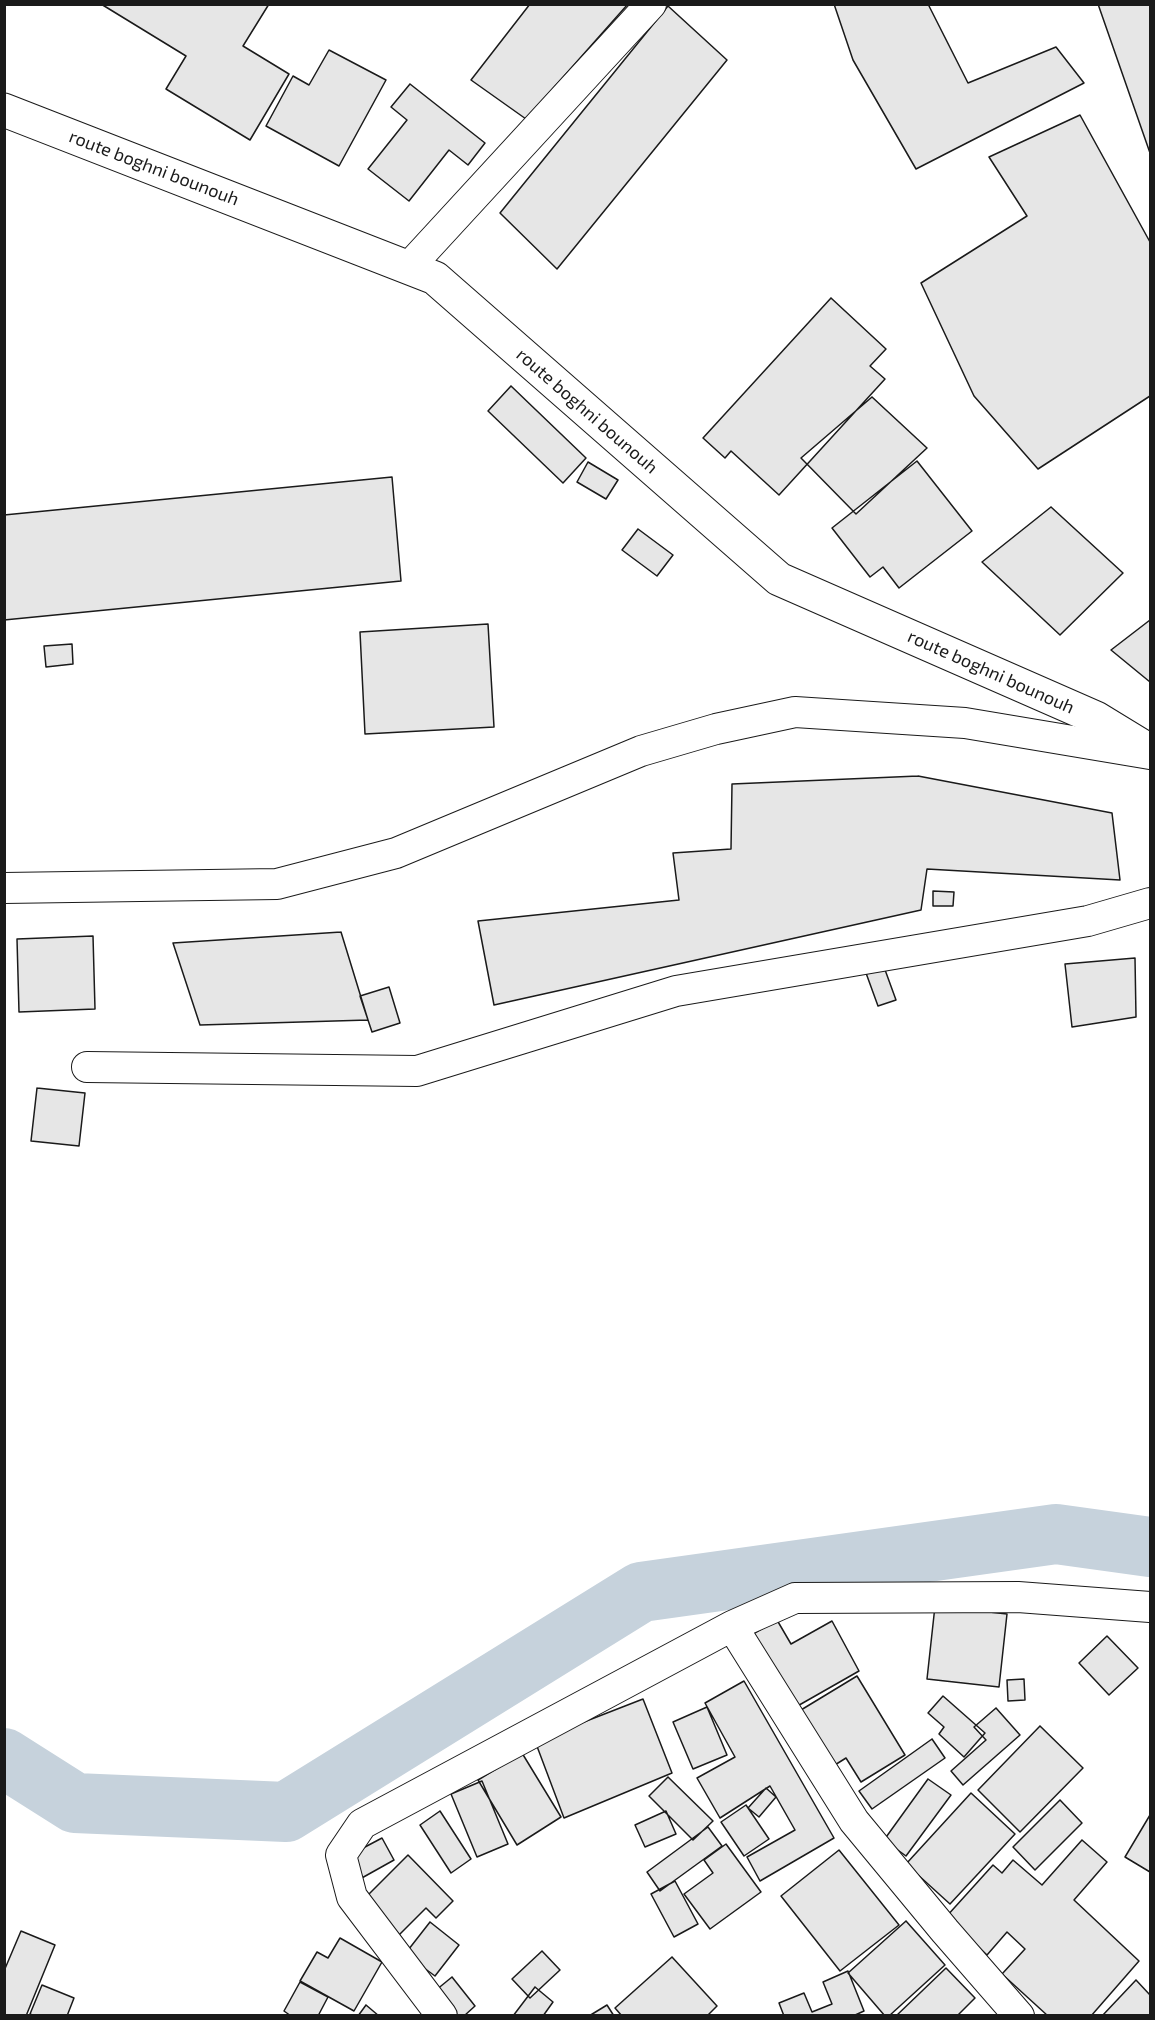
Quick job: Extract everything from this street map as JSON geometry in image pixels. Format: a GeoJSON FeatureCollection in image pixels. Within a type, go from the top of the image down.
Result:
{"type":"FeatureCollection","features":[{"type":"Feature","properties":{"kind":"main road","name":"route boghni bounouh"},"geometry":{"type":"LineString","coordinates":[[4,110],[435,278],[779,579],[1096,718],[1150,752]]}},
{"type":"Feature","properties":{"kind":"street"},"geometry":{"type":"LineString","coordinates":[[409,267],[651,4]]}},
{"type":"Feature","properties":{"kind":"street"},"geometry":{"type":"LineString","coordinates":[[4,888],[277,884],[396,853],[641,751],[716,729],[795,712],[965,723],[1150,752]]}},
{"type":"Feature","properties":{"kind":"street"},"geometry":{"type":"LineString","coordinates":[[87,1067],[417,1071],[676,991],[1088,921],[1150,903]]}},
{"type":"Feature","properties":{"kind":"street"},"geometry":{"type":"LineString","coordinates":[[442,2016],[352,1897],[341,1856],[362,1824],[732,1626],[795,1598],[1018,1597],[1150,1607]]}},
{"type":"Feature","properties":{"kind":"street"},"geometry":{"type":"LineString","coordinates":[[732,1626],[855,1821],[945,1931],[1019,2016]]}},
{"type":"Feature","properties":{"kind":"building"},"geometry":{"type":"Polygon","coordinates":[[[101,4],[269,4],[243,46],[289,74],[250,140],[166,89],[186,56],[101,4]]]}},
{"type":"Feature","properties":{"kind":"building"},"geometry":{"type":"Polygon","coordinates":[[[530,4],[628,4],[526,119],[471,80],[530,4]]]}},
{"type":"Feature","properties":{"kind":"building"},"geometry":{"type":"Polygon","coordinates":[[[834,4],[928,4],[968,83],[1056,47],[1084,83],[916,169],[853,60],[834,4]]]}},
{"type":"Feature","properties":{"kind":"building"},"geometry":{"type":"Polygon","coordinates":[[[1098,4],[1150,4],[1150,153],[1098,4]]]}},
{"type":"Feature","properties":{"kind":"building"},"geometry":{"type":"Polygon","coordinates":[[[668,6],[727,60],[557,269],[500,213],[668,6]]]}},
{"type":"Feature","properties":{"kind":"building"},"geometry":{"type":"Polygon","coordinates":[[[329,50],[386,80],[339,166],[266,126],[293,76],[309,85],[329,50]]]}},
{"type":"Feature","properties":{"kind":"building"},"geometry":{"type":"Polygon","coordinates":[[[410,84],[485,143],[468,165],[449,150],[409,201],[368,169],[407,120],[391,107],[410,84]]]}},
{"type":"Feature","properties":{"kind":"building"},"geometry":{"type":"Polygon","coordinates":[[[1080,115],[1150,242],[1150,396],[1038,469],[974,396],[921,283],[1027,216],[989,157],[1080,115]]]}},
{"type":"Feature","properties":{"kind":"building"},"geometry":{"type":"Polygon","coordinates":[[[831,298],[886,349],[870,366],[885,379],[779,495],[731,451],[725,458],[703,438],[831,298]]]}},
{"type":"Feature","properties":{"kind":"building"},"geometry":{"type":"Polygon","coordinates":[[[511,386],[586,458],[563,483],[488,411],[511,386]]]}},
{"type":"Feature","properties":{"kind":"building"},"geometry":{"type":"Polygon","coordinates":[[[872,397],[927,448],[856,514],[801,458],[872,397]]]}},
{"type":"Feature","properties":{"kind":"building"},"geometry":{"type":"Polygon","coordinates":[[[917,461],[972,531],[899,588],[883,567],[870,577],[832,528],[917,461]]]}},
{"type":"Feature","properties":{"kind":"building"},"geometry":{"type":"Polygon","coordinates":[[[588,462],[618,480],[606,499],[577,482],[588,462]]]}},
{"type":"Feature","properties":{"kind":"building"},"geometry":{"type":"Polygon","coordinates":[[[392,477],[401,581],[4,620],[4,515],[392,477]]]}},
{"type":"Feature","properties":{"kind":"building"},"geometry":{"type":"Polygon","coordinates":[[[1051,507],[1123,573],[1060,635],[982,562],[1051,507]]]}},
{"type":"Feature","properties":{"kind":"building"},"geometry":{"type":"Polygon","coordinates":[[[638,529],[673,555],[657,576],[622,550],[638,529]]]}},
{"type":"Feature","properties":{"kind":"building"},"geometry":{"type":"Polygon","coordinates":[[[1150,620],[1150,682],[1111,650],[1150,620]]]}},
{"type":"Feature","properties":{"kind":"building"},"geometry":{"type":"Polygon","coordinates":[[[488,624],[494,727],[365,734],[360,632],[488,624]]]}},
{"type":"Feature","properties":{"kind":"building"},"geometry":{"type":"Polygon","coordinates":[[[72,644],[73,664],[46,667],[44,646],[72,644]]]}},
{"type":"Feature","properties":{"kind":"building"},"geometry":{"type":"Polygon","coordinates":[[[918,776],[1112,813],[1120,880],[927,869],[921,910],[494,1005],[478,921],[679,900],[673,853],[731,849],[732,784],[918,776]]]}},
{"type":"Feature","properties":{"kind":"building"},"geometry":{"type":"Polygon","coordinates":[[[933,891],[954,892],[953,906],[933,906],[933,891]]]}},
{"type":"Feature","properties":{"kind":"building"},"geometry":{"type":"Polygon","coordinates":[[[341,932],[368,1020],[200,1025],[173,943],[341,932]]]}},
{"type":"Feature","properties":{"kind":"building"},"geometry":{"type":"Polygon","coordinates":[[[93,936],[95,1009],[19,1012],[17,939],[93,936]]]}},
{"type":"Feature","properties":{"kind":"building"},"geometry":{"type":"Polygon","coordinates":[[[1135,958],[1136,1017],[1072,1027],[1065,964],[1135,958]]]}},
{"type":"Feature","properties":{"kind":"building"},"geometry":{"type":"Polygon","coordinates":[[[884,967],[896,1000],[878,1006],[866,973],[884,967]]]}},
{"type":"Feature","properties":{"kind":"building"},"geometry":{"type":"Polygon","coordinates":[[[389,987],[400,1023],[372,1032],[360,996],[389,987]]]}},
{"type":"Feature","properties":{"kind":"building"},"geometry":{"type":"Polygon","coordinates":[[[37,1088],[85,1093],[79,1146],[31,1141],[37,1088]]]}},
{"type":"Feature","properties":{"kind":"building"},"geometry":{"type":"Polygon","coordinates":[[[935,1606],[1007,1614],[999,1687],[927,1679],[935,1606]]]}},
{"type":"Feature","properties":{"kind":"building"},"geometry":{"type":"Polygon","coordinates":[[[777,1620],[791,1644],[832,1621],[859,1671],[794,1708],[753,1634],[777,1620]]]}},
{"type":"Feature","properties":{"kind":"building"},"geometry":{"type":"Polygon","coordinates":[[[1107,1636],[1138,1668],[1109,1695],[1079,1663],[1107,1636]]]}},
{"type":"Feature","properties":{"kind":"building"},"geometry":{"type":"Polygon","coordinates":[[[857,1676],[905,1755],[861,1782],[846,1758],[830,1768],[796,1713],[857,1676]]]}},
{"type":"Feature","properties":{"kind":"building"},"geometry":{"type":"Polygon","coordinates":[[[1024,1679],[1025,1700],[1008,1701],[1007,1680],[1024,1679]]]}},
{"type":"Feature","properties":{"kind":"building"},"geometry":{"type":"Polygon","coordinates":[[[744,1681],[834,1838],[760,1881],[747,1857],[795,1830],[770,1786],[720,1818],[697,1778],[735,1757],[705,1703],[744,1681]]]}},
{"type":"Feature","properties":{"kind":"building"},"geometry":{"type":"Polygon","coordinates":[[[943,1696],[985,1733],[964,1757],[939,1734],[944,1727],[928,1713],[943,1696]]]}},
{"type":"Feature","properties":{"kind":"building"},"geometry":{"type":"Polygon","coordinates":[[[643,1699],[672,1773],[564,1818],[535,1741],[643,1699]]]}},
{"type":"Feature","properties":{"kind":"building"},"geometry":{"type":"Polygon","coordinates":[[[707,1707],[727,1755],[693,1769],[673,1722],[707,1707]]]}},
{"type":"Feature","properties":{"kind":"building"},"geometry":{"type":"Polygon","coordinates":[[[996,1708],[1020,1735],[963,1785],[951,1771],[986,1740],[974,1727],[996,1708]]]}},
{"type":"Feature","properties":{"kind":"building"},"geometry":{"type":"Polygon","coordinates":[[[1040,1726],[1083,1768],[1020,1832],[978,1790],[1040,1726]]]}},
{"type":"Feature","properties":{"kind":"building"},"geometry":{"type":"Polygon","coordinates":[[[932,1739],[945,1758],[872,1809],[859,1791],[932,1739]]]}},
{"type":"Feature","properties":{"kind":"building"},"geometry":{"type":"Polygon","coordinates":[[[522,1753],[561,1817],[517,1845],[478,1780],[522,1753]]]}},
{"type":"Feature","properties":{"kind":"building"},"geometry":{"type":"Polygon","coordinates":[[[668,1777],[713,1821],[693,1840],[649,1796],[668,1777]]]}},
{"type":"Feature","properties":{"kind":"building"},"geometry":{"type":"Polygon","coordinates":[[[928,1779],[951,1795],[906,1856],[884,1840],[928,1779]]]}},
{"type":"Feature","properties":{"kind":"building"},"geometry":{"type":"Polygon","coordinates":[[[482,1781],[508,1844],[477,1857],[451,1794],[482,1781]]]}},
{"type":"Feature","properties":{"kind":"building"},"geometry":{"type":"Polygon","coordinates":[[[766,1788],[776,1797],[759,1817],[748,1808],[766,1788]]]}},
{"type":"Feature","properties":{"kind":"building"},"geometry":{"type":"Polygon","coordinates":[[[971,1793],[1015,1834],[950,1904],[906,1864],[971,1793]]]}},
{"type":"Feature","properties":{"kind":"building"},"geometry":{"type":"Polygon","coordinates":[[[1060,1800],[1082,1823],[1035,1870],[1013,1847],[1060,1800]]]}},
{"type":"Feature","properties":{"kind":"building"},"geometry":{"type":"Polygon","coordinates":[[[746,1805],[769,1839],[744,1856],[721,1822],[746,1805]]]}},
{"type":"Feature","properties":{"kind":"building"},"geometry":{"type":"Polygon","coordinates":[[[440,1811],[471,1859],[451,1873],[420,1825],[440,1811]]]}},
{"type":"Feature","properties":{"kind":"building"},"geometry":{"type":"Polygon","coordinates":[[[666,1811],[676,1834],[645,1847],[635,1825],[666,1811]]]}},
{"type":"Feature","properties":{"kind":"building"},"geometry":{"type":"Polygon","coordinates":[[[1150,1815],[1150,1872],[1125,1857],[1150,1815]]]}},
{"type":"Feature","properties":{"kind":"building"},"geometry":{"type":"Polygon","coordinates":[[[708,1827],[722,1846],[660,1891],[647,1872],[708,1827]]]}},
{"type":"Feature","properties":{"kind":"building"},"geometry":{"type":"Polygon","coordinates":[[[382,1838],[394,1860],[360,1879],[348,1856],[382,1838]]]}},
{"type":"Feature","properties":{"kind":"building"},"geometry":{"type":"Polygon","coordinates":[[[1082,1840],[1107,1862],[1074,1900],[1139,1961],[1091,2016],[1048,2016],[1002,1974],[1025,1949],[1007,1932],[987,1955],[946,1917],[993,1865],[1002,1873],[1013,1860],[1042,1885],[1082,1840]]]}},
{"type":"Feature","properties":{"kind":"building"},"geometry":{"type":"Polygon","coordinates":[[[726,1844],[761,1892],[710,1929],[684,1894],[713,1873],[704,1860],[726,1844]]]}},
{"type":"Feature","properties":{"kind":"building"},"geometry":{"type":"Polygon","coordinates":[[[839,1850],[899,1925],[840,1971],[781,1896],[839,1850]]]}},
{"type":"Feature","properties":{"kind":"building"},"geometry":{"type":"Polygon","coordinates":[[[408,1855],[453,1901],[436,1918],[426,1908],[398,1936],[363,1900],[408,1855]]]}},
{"type":"Feature","properties":{"kind":"building"},"geometry":{"type":"Polygon","coordinates":[[[675,1881],[698,1924],[674,1937],[651,1894],[675,1881]]]}},
{"type":"Feature","properties":{"kind":"building"},"geometry":{"type":"Polygon","coordinates":[[[906,1921],[945,1965],[889,2016],[885,2016],[848,1973],[906,1921]]]}},
{"type":"Feature","properties":{"kind":"building"},"geometry":{"type":"Polygon","coordinates":[[[430,1922],[459,1945],[435,1976],[405,1954],[430,1922]]]}},
{"type":"Feature","properties":{"kind":"building"},"geometry":{"type":"Polygon","coordinates":[[[21,1931],[55,1945],[26,2016],[4,2016],[4,1971],[21,1931]]]}},
{"type":"Feature","properties":{"kind":"building"},"geometry":{"type":"Polygon","coordinates":[[[340,1938],[382,1962],[354,2011],[300,1981],[317,1952],[328,1958],[340,1938]]]}},
{"type":"Feature","properties":{"kind":"building"},"geometry":{"type":"Polygon","coordinates":[[[542,1951],[560,1970],[530,1998],[512,1979],[542,1951]]]}},
{"type":"Feature","properties":{"kind":"building"},"geometry":{"type":"Polygon","coordinates":[[[672,1957],[717,2006],[707,2016],[622,2016],[615,2008],[672,1957]]]}},
{"type":"Feature","properties":{"kind":"building"},"geometry":{"type":"Polygon","coordinates":[[[946,1968],[975,1998],[957,2016],[896,2016],[946,1968]]]}},
{"type":"Feature","properties":{"kind":"building"},"geometry":{"type":"Polygon","coordinates":[[[848,1971],[864,2011],[853,2016],[784,2016],[779,2003],[804,1993],[812,2012],[832,2004],[823,1982],[848,1971]]]}},
{"type":"Feature","properties":{"kind":"building"},"geometry":{"type":"Polygon","coordinates":[[[452,1977],[475,2006],[464,2016],[446,2016],[430,1995],[452,1977]]]}},
{"type":"Feature","properties":{"kind":"building"},"geometry":{"type":"Polygon","coordinates":[[[1136,1980],[1150,1995],[1150,2016],[1102,2016],[1136,1980]]]}},
{"type":"Feature","properties":{"kind":"building"},"geometry":{"type":"Polygon","coordinates":[[[300,1982],[328,1997],[318,2016],[291,2016],[284,2011],[300,1982]]]}},
{"type":"Feature","properties":{"kind":"building"},"geometry":{"type":"Polygon","coordinates":[[[42,1985],[74,1998],[67,2016],[30,2014],[42,1985]]]}},
{"type":"Feature","properties":{"kind":"building"},"geometry":{"type":"Polygon","coordinates":[[[535,1987],[553,2002],[543,2016],[513,2016],[535,1987]]]}},
{"type":"Feature","properties":{"kind":"building"},"geometry":{"type":"Polygon","coordinates":[[[366,2005],[379,2016],[358,2016],[366,2005]]]}},
{"type":"Feature","properties":{"kind":"building"},"geometry":{"type":"Polygon","coordinates":[[[607,2005],[614,2016],[589,2016],[607,2005]]]}},
{"type":"Feature","properties":{"kind":"waterway"},"geometry":{"type":"LineString","coordinates":[[4,1758],[75,1803],[286,1812],[641,1592],[1056,1534],[1150,1547]]}}]}
